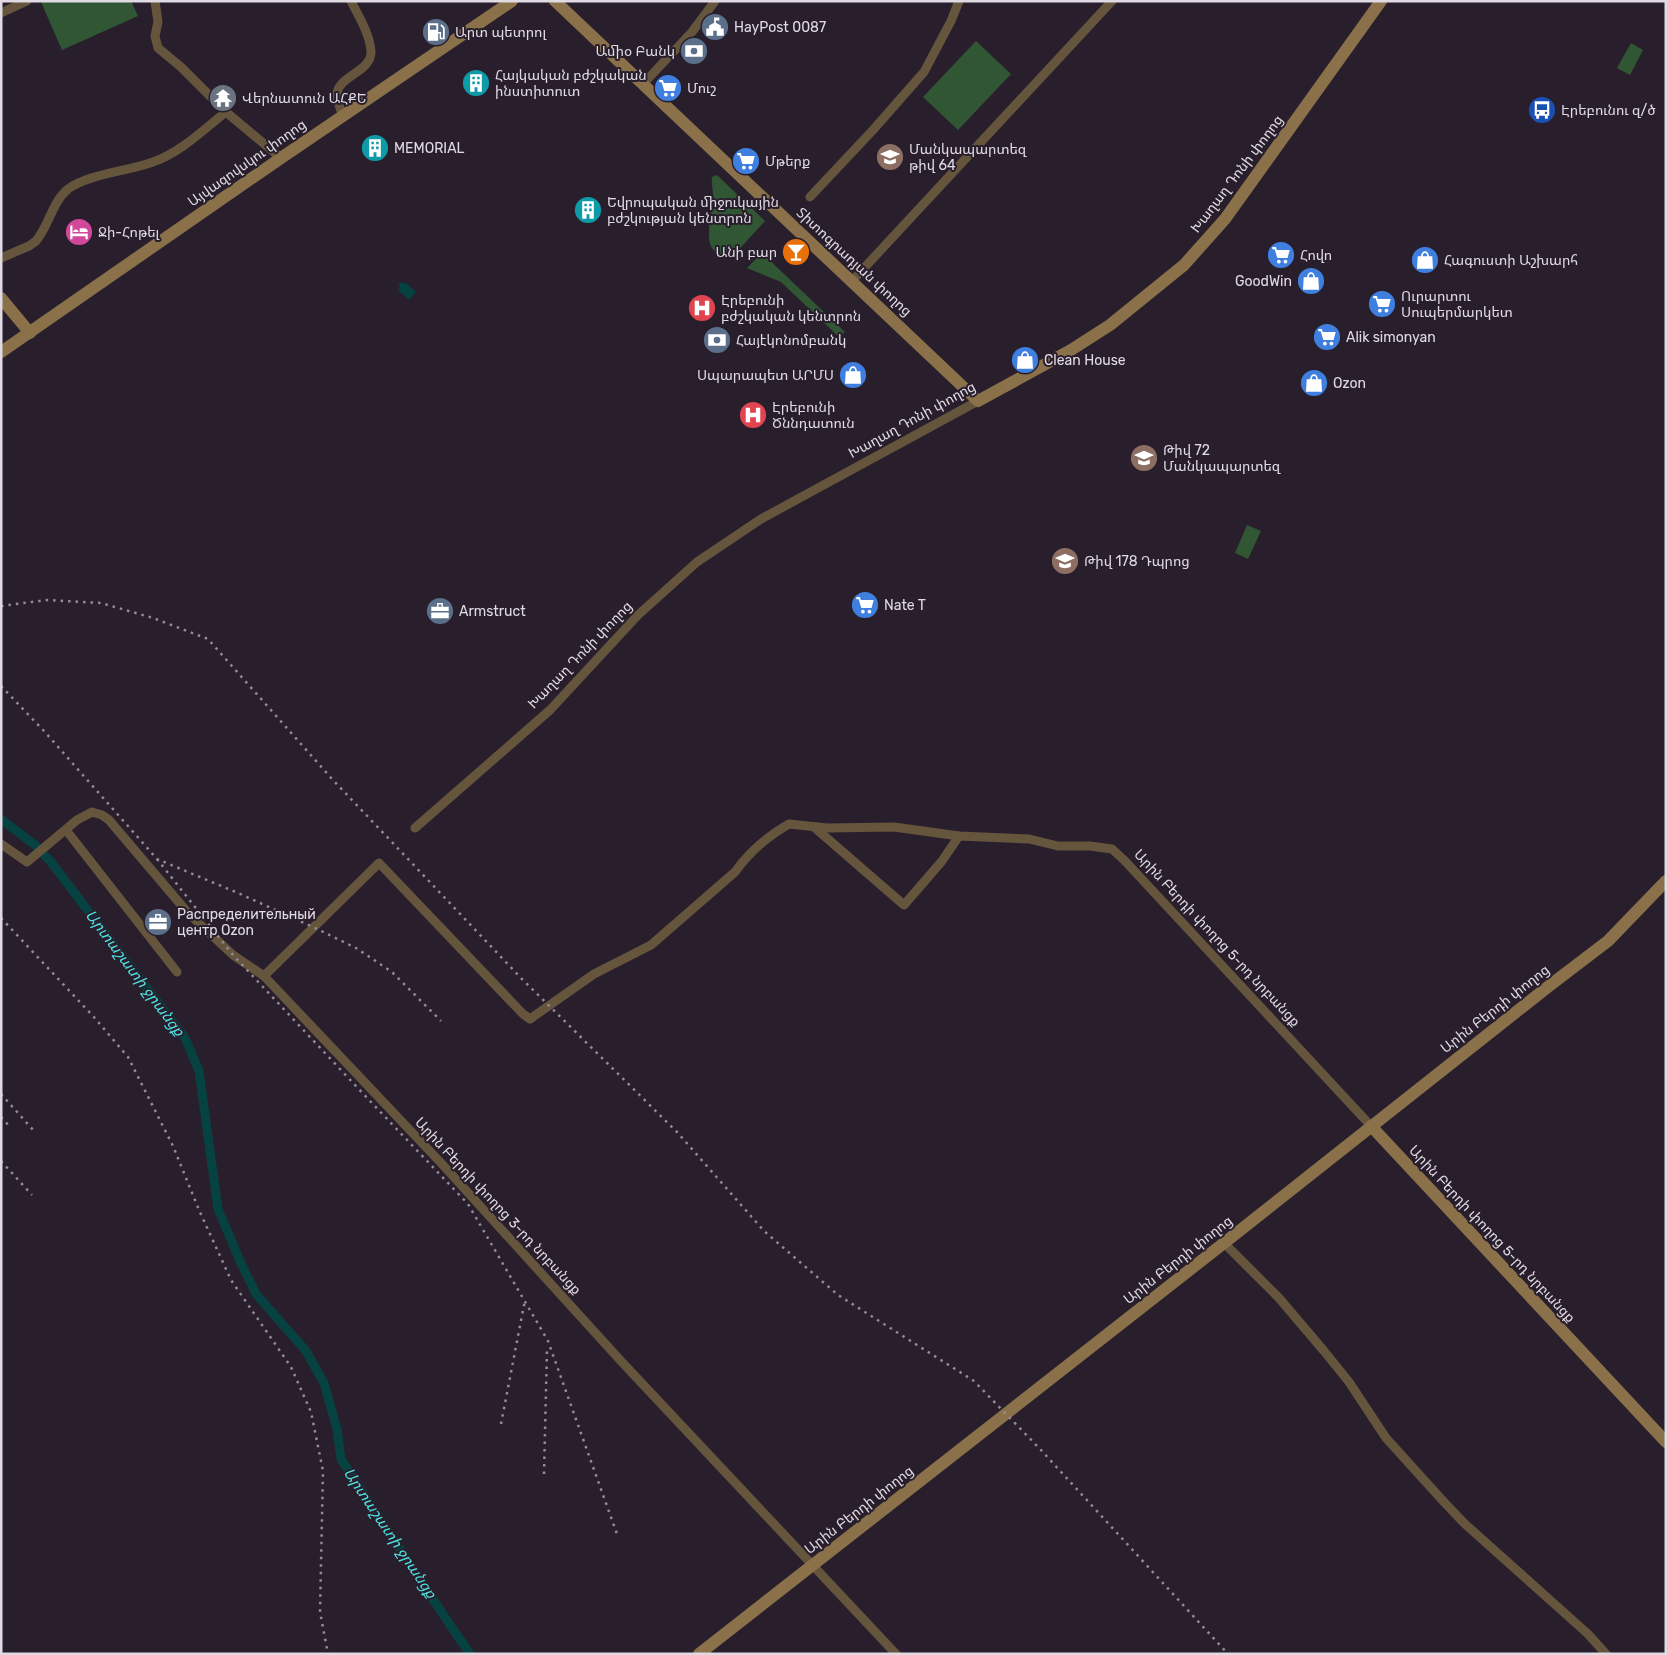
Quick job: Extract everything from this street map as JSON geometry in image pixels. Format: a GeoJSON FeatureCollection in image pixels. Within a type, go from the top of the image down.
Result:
{"type":"FeatureCollection","features":[{"type":"Feature","properties":{"kind":"street"},"geometry":{"type":"LineString","coordinates":[[1,13],[27,1]]}},
{"type":"Feature","properties":{"kind":"street"},"geometry":{"type":"LineString","coordinates":[[155,1],[158,22],[155,36],[158,48],[181,67],[226,112],[281,158]]}},
{"type":"Feature","properties":{"kind":"street"},"geometry":{"type":"LineString","coordinates":[[343,116],[337,95],[338,91],[342,85],[367,64],[371,54],[369,39],[351,1]]}},
{"type":"Feature","properties":{"kind":"street","name":"Այվազովսկու փողոց"},"geometry":{"type":"LineString","coordinates":[[1,352],[512,1]]}},
{"type":"Feature","properties":{"kind":"street","name":"Տիտոգրադյան փողոց"},"geometry":{"type":"LineString","coordinates":[[555,1],[978,401]]}},
{"type":"Feature","properties":{"kind":"street"},"geometry":{"type":"LineString","coordinates":[[643,84],[692,32],[715,1]]}},
{"type":"Feature","properties":{"kind":"street"},"geometry":{"type":"LineString","coordinates":[[810,197],[924,72],[951,21],[958,1]]}},
{"type":"Feature","properties":{"kind":"street"},"geometry":{"type":"LineString","coordinates":[[852,281],[1112,1]]}},
{"type":"Feature","properties":{"kind":"street","name":"Խաղաղ Դոնի փողոց"},"geometry":{"type":"LineString","coordinates":[[415,828],[550,710],[638,615],[697,562],[761,519],[1071,350],[1134,306],[1184,265],[1225,219],[1381,1]]}},
{"type":"Feature","properties":{"kind":"street"},"geometry":{"type":"LineString","coordinates":[[1,258],[30,246],[36,241],[59,199],[68,189],[91,179],[153,162],[174,152],[226,112]]}},
{"type":"Feature","properties":{"kind":"street"},"geometry":{"type":"LineString","coordinates":[[1,298],[30,332]]}},
{"type":"Feature","properties":{"kind":"street","name":"Արին Բերդի փողոց 3-րդ նրբանցք"},"geometry":{"type":"LineString","coordinates":[[66,830],[77,820],[92,812],[102,815],[109,820],[188,913],[233,955],[264,976],[442,1164],[614,1353],[896,1654]]}},
{"type":"Feature","properties":{"kind":"street","name":"Արին Բերդի փողոց 5-րդ նրբանցք"},"geometry":{"type":"LineString","coordinates":[[264,976],[379,863],[523,1014],[530,1019],[594,974],[651,945],[735,872],[743,860],[755,848],[789,824],[827,828],[894,827],[959,836],[1029,839],[1058,846],[1090,846],[1112,849],[1666,1442]]}},
{"type":"Feature","properties":{"kind":"street"},"geometry":{"type":"LineString","coordinates":[[814,826],[904,905],[942,861],[959,836]]}},
{"type":"Feature","properties":{"kind":"street"},"geometry":{"type":"LineString","coordinates":[[1,844],[27,862],[66,830],[176,972]]}},
{"type":"Feature","properties":{"kind":"street","name":"Արին Բերդի փողոց"},"geometry":{"type":"LineString","coordinates":[[699,1654],[1608,941],[1622,924],[1666,881]]}},
{"type":"Feature","properties":{"kind":"street"},"geometry":{"type":"LineString","coordinates":[[1224,1243],[1279,1298],[1305,1328],[1349,1382],[1386,1438],[1444,1502],[1465,1524],[1588,1634],[1606,1654]]}},
{"type":"Feature","properties":{"kind":"shaded area"},"geometry":{"type":"Polygon","coordinates":[[[42,1],[131,1],[138,16],[62,50],[42,1]]]}},
{"type":"Feature","properties":{"kind":"shaded area"},"geometry":{"type":"Polygon","coordinates":[[[976,41],[1011,74],[958,130],[923,97],[976,41]]]}},
{"type":"Feature","properties":{"kind":"shaded area"},"geometry":{"type":"Polygon","coordinates":[[[1631,43],[1643,50],[1630,75],[1617,68],[1631,43]]]}},
{"type":"Feature","properties":{"kind":"shaded area"},"geometry":{"type":"Polygon","coordinates":[[[717,175],[765,221],[733,256],[722,255],[715,251],[709,237],[713,198],[712,177],[717,175]]]}},
{"type":"Feature","properties":{"kind":"shaded area"},"geometry":{"type":"Polygon","coordinates":[[[762,253],[845,332],[839,337],[781,282],[747,268],[762,253]]]}},
{"type":"Feature","properties":{"kind":"shaded area"},"geometry":{"type":"Polygon","coordinates":[[[401,282],[404,284],[405,282],[416,292],[409,300],[398,290],[400,287],[398,285],[401,282]]]}},
{"type":"Feature","properties":{"kind":"shaded area"},"geometry":{"type":"Polygon","coordinates":[[[1247,525],[1261,531],[1248,559],[1235,553],[1247,525]]]}},
{"type":"Feature","properties":{"kind":"waterway","name":"Արտաշատի ջրանցք"},"geometry":{"type":"LineString","coordinates":[[1,819],[35,845],[51,862],[185,1038],[199,1071],[218,1209],[240,1261],[256,1294],[306,1351],[324,1383],[337,1429],[341,1459],[470,1654]]}},
{"type":"Feature","properties":{"kind":"railway"},"geometry":{"type":"LineString","coordinates":[[1,606],[47,600],[101,603],[153,618],[208,639],[332,779],[520,977],[677,1132],[764,1231],[838,1295],[974,1381],[1040,1449],[1228,1654]]}},
{"type":"Feature","properties":{"kind":"railway"},"geometry":{"type":"LineString","coordinates":[[1,686],[44,731],[157,859],[238,893],[356,948],[392,972],[441,1021]]}},
{"type":"Feature","properties":{"kind":"railway"},"geometry":{"type":"LineString","coordinates":[[157,859],[233,955],[468,1204],[548,1341],[617,1534]]}},
{"type":"Feature","properties":{"kind":"railway"},"geometry":{"type":"LineString","coordinates":[[1,918],[93,1016],[128,1057],[173,1146],[199,1210],[231,1280],[291,1367],[311,1412],[323,1471],[320,1612],[328,1654]]}},
{"type":"Feature","properties":{"kind":"railway"},"geometry":{"type":"LineString","coordinates":[[1,1094],[34,1131]]}},
{"type":"Feature","properties":{"kind":"railway"},"geometry":{"type":"LineString","coordinates":[[1,1117],[11,1128]]}},
{"type":"Feature","properties":{"kind":"railway"},"geometry":{"type":"LineString","coordinates":[[1,1161],[32,1195]]}},
{"type":"Feature","properties":{"kind":"railway"},"geometry":{"type":"LineString","coordinates":[[501,1424],[525,1300]]}},
{"type":"Feature","properties":{"kind":"railway"},"geometry":{"type":"LineString","coordinates":[[544,1474],[547,1349]]}},
{"type":"Feature","properties":{"kind":"place","name":"HayPost 0087"},"geometry":{"type":"Point","coordinates":[715,27]}},
{"type":"Feature","properties":{"kind":"place","name":"Արտ պետրոլ"},"geometry":{"type":"Point","coordinates":[436,32]}},
{"type":"Feature","properties":{"kind":"place","name":"Ամիօ Բանկ"},"geometry":{"type":"Point","coordinates":[694,51]}},
{"type":"Feature","properties":{"kind":"place","name":"Հայկական բժշկական ինստիտուտ"},"geometry":{"type":"Point","coordinates":[476,83]}},
{"type":"Feature","properties":{"kind":"place","name":"Մուշ"},"geometry":{"type":"Point","coordinates":[668,88]}},
{"type":"Feature","properties":{"kind":"place","name":"Վերնատուն ԱՀՔԵ"},"geometry":{"type":"Point","coordinates":[223,98]}},
{"type":"Feature","properties":{"kind":"place","name":"Էրեբունու զ/ծ"},"geometry":{"type":"Point","coordinates":[1542,110]}},
{"type":"Feature","properties":{"kind":"place","name":"MEMORIAL"},"geometry":{"type":"Point","coordinates":[375,148]}},
{"type":"Feature","properties":{"kind":"place","name":"Մանկապարտեզ թիվ 64"},"geometry":{"type":"Point","coordinates":[890,157]}},
{"type":"Feature","properties":{"kind":"place","name":"Մթերք"},"geometry":{"type":"Point","coordinates":[746,161]}},
{"type":"Feature","properties":{"kind":"place","name":"Եվրոպական միջուկային բժշկության կենտրոն"},"geometry":{"type":"Point","coordinates":[588,210]}},
{"type":"Feature","properties":{"kind":"place","name":"Ջի-Հոթել"},"geometry":{"type":"Point","coordinates":[79,232]}},
{"type":"Feature","properties":{"kind":"place","name":"Անի բար"},"geometry":{"type":"Point","coordinates":[796,252]}},
{"type":"Feature","properties":{"kind":"place","name":"Հովո"},"geometry":{"type":"Point","coordinates":[1281,255]}},
{"type":"Feature","properties":{"kind":"place","name":"Հագուստի Աշխարհ"},"geometry":{"type":"Point","coordinates":[1425,260]}},
{"type":"Feature","properties":{"kind":"place","name":"GoodWin"},"geometry":{"type":"Point","coordinates":[1311,281]}},
{"type":"Feature","properties":{"kind":"place","name":"Ուրարտու Սուպերմարկետ"},"geometry":{"type":"Point","coordinates":[1382,304]}},
{"type":"Feature","properties":{"kind":"place","name":"Էրեբունի բժշկական կենտրոն"},"geometry":{"type":"Point","coordinates":[702,308]}},
{"type":"Feature","properties":{"kind":"place","name":"Alik simonyan"},"geometry":{"type":"Point","coordinates":[1327,337]}},
{"type":"Feature","properties":{"kind":"place","name":"Հայէկոնոմբանկ"},"geometry":{"type":"Point","coordinates":[717,340]}},
{"type":"Feature","properties":{"kind":"place","name":"Clean House"},"geometry":{"type":"Point","coordinates":[1025,360]}},
{"type":"Feature","properties":{"kind":"place","name":"Սպարապետ ԱՐՄՍ"},"geometry":{"type":"Point","coordinates":[853,375]}},
{"type":"Feature","properties":{"kind":"place","name":"Ozon"},"geometry":{"type":"Point","coordinates":[1314,383]}},
{"type":"Feature","properties":{"kind":"place","name":"Էրեբունի Ծննդատուն"},"geometry":{"type":"Point","coordinates":[753,415]}},
{"type":"Feature","properties":{"kind":"place","name":"Թիվ 72 Մանկապարտեզ"},"geometry":{"type":"Point","coordinates":[1144,458]}},
{"type":"Feature","properties":{"kind":"place","name":"Թիվ 178 Դպրոց"},"geometry":{"type":"Point","coordinates":[1065,561]}},
{"type":"Feature","properties":{"kind":"place","name":"Nate T"},"geometry":{"type":"Point","coordinates":[865,605]}},
{"type":"Feature","properties":{"kind":"place","name":"Armstruct"},"geometry":{"type":"Point","coordinates":[440,611]}},
{"type":"Feature","properties":{"kind":"place","name":"Распределительный центр Ozon"},"geometry":{"type":"Point","coordinates":[158,922]}}]}
